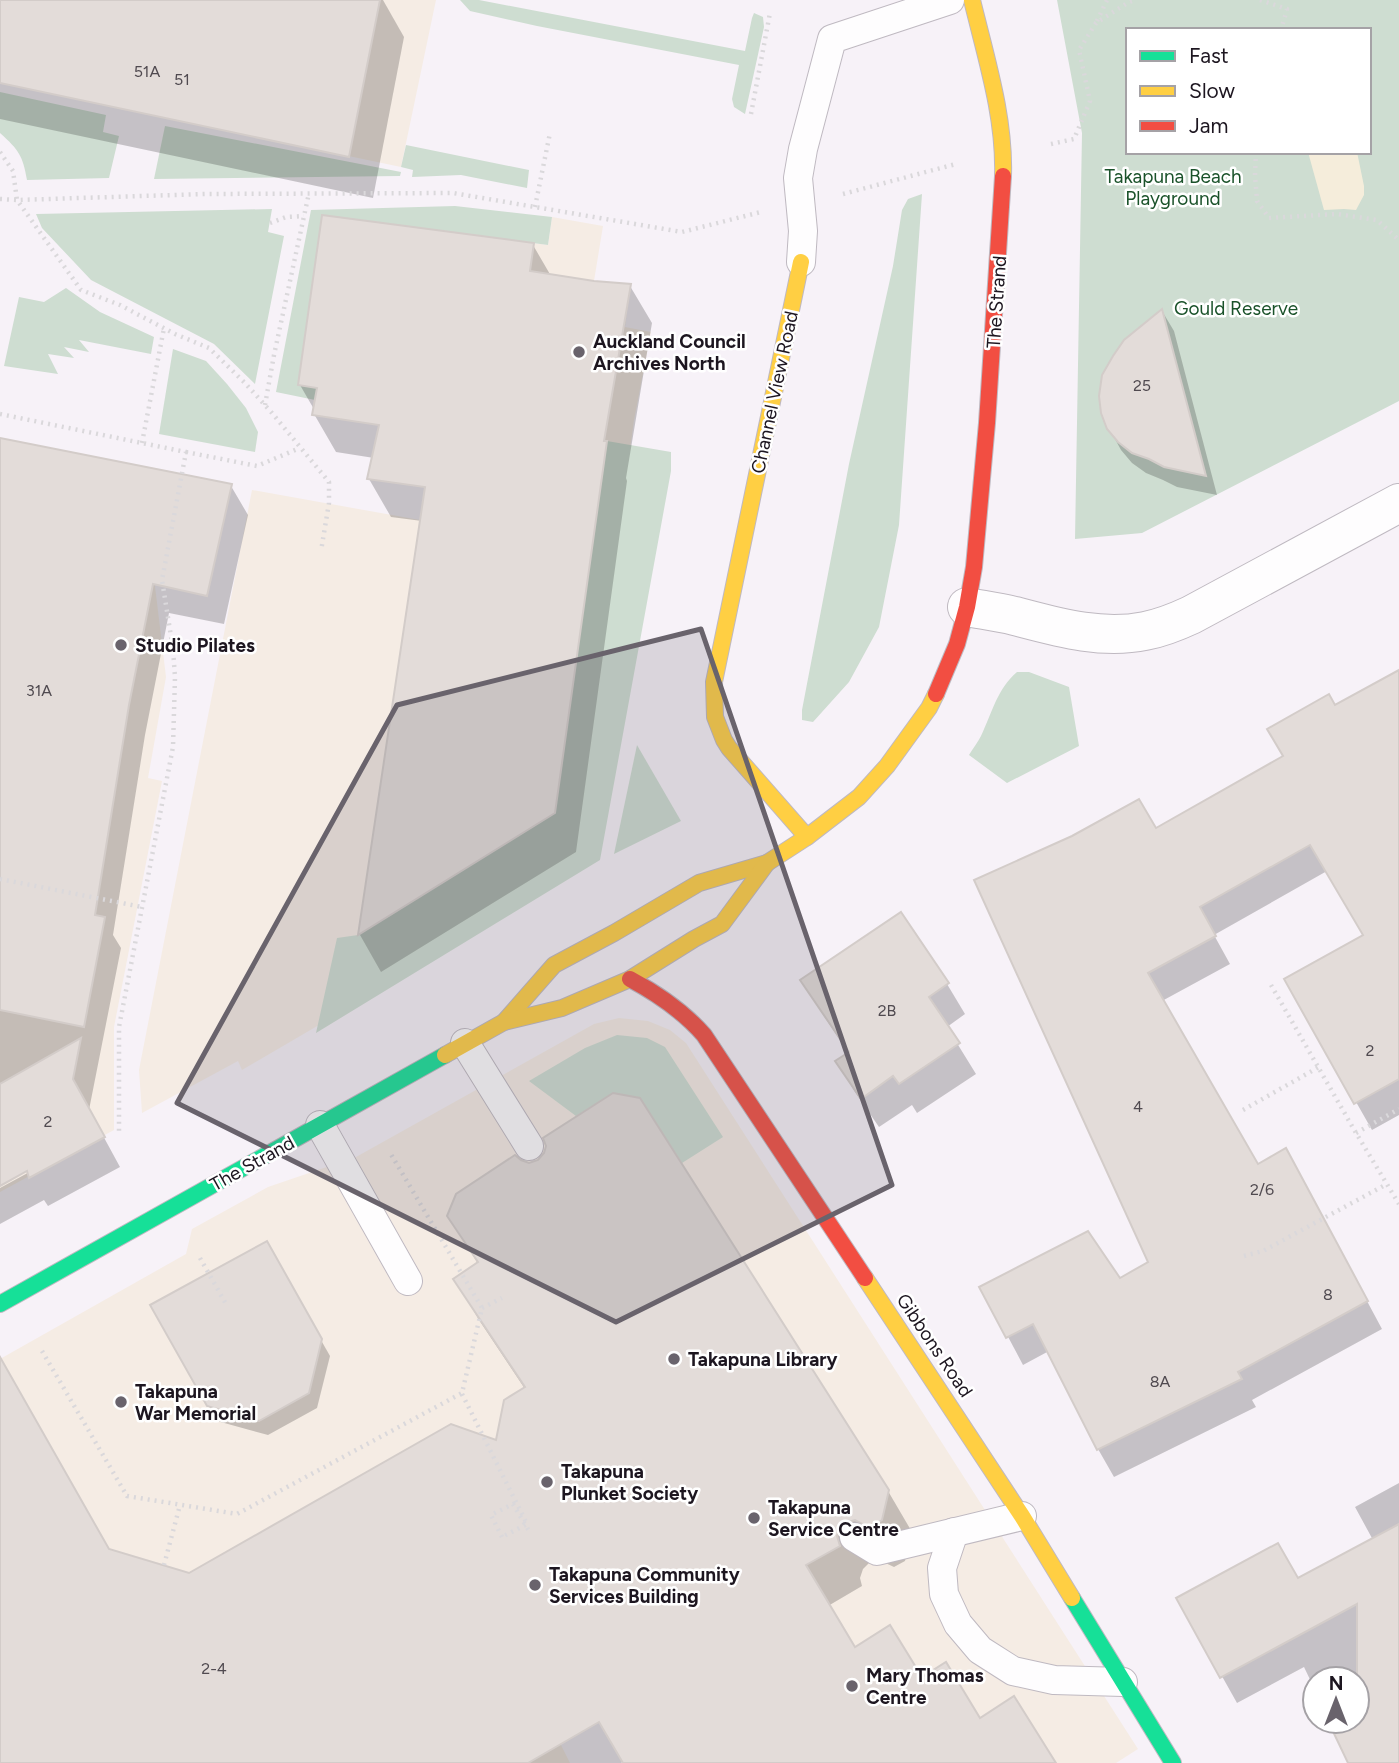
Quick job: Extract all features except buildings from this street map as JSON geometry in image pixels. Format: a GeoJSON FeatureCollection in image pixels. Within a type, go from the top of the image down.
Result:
{"type":"FeatureCollection","features":[{"type":"Feature","properties":{"kind":"street","name":"The Strand"},"geometry":{"type":"LineString","coordinates":[[504,1022],[554,965],[699,883],[767,863],[807,837],[859,797],[887,766],[929,708],[944,678],[967,607],[974,567],[1002,213],[1004,154],[995,90],[972,0]]}},
{"type":"Feature","properties":{"kind":"street","name":"Channel View Road"},"geometry":{"type":"LineString","coordinates":[[801,262],[714,682],[713,713],[729,748],[807,837]]}},
{"type":"Feature","properties":{"kind":"street"},"geometry":{"type":"LineString","coordinates":[[967,607],[1094,633],[1144,631],[1168,625],[1191,614],[1399,503]]}},
{"type":"Feature","properties":{"kind":"street","name":"The Strand"},"geometry":{"type":"LineString","coordinates":[[0,1304],[504,1022],[562,1008],[630,979],[722,924],[767,863]]}},
{"type":"Feature","properties":{"kind":"street","name":"Gibbons Road"},"geometry":{"type":"LineString","coordinates":[[630,979],[687,1015],[704,1035],[1022,1516],[1173,1763]]}},
{"type":"Feature","properties":{"kind":"lane","name":"Channel View Road"},"geometry":{"type":"LineString","coordinates":[[801,262],[803,231],[798,178],[832,39],[950,0]]}},
{"type":"Feature","properties":{"kind":"lane"},"geometry":{"type":"LineString","coordinates":[[465,1044],[529,1146]]}},
{"type":"Feature","properties":{"kind":"lane"},"geometry":{"type":"LineString","coordinates":[[320,1125],[408,1282]]}},
{"type":"Feature","properties":{"kind":"lane"},"geometry":{"type":"LineString","coordinates":[[854,1537],[877,1552],[1022,1516]]}},
{"type":"Feature","properties":{"kind":"lane"},"geometry":{"type":"LineString","coordinates":[[954,1532],[942,1568],[944,1594],[958,1624],[980,1650],[1013,1671],[1054,1680],[1123,1682]]}},
{"type":"Feature","properties":{"kind":"path"},"geometry":{"type":"LineString","coordinates":[[1046,145],[1074,139],[1090,101],[1079,50],[1107,0]]}},
{"type":"Feature","properties":{"kind":"path"},"geometry":{"type":"LineString","coordinates":[[1096,23],[1136,0]]}},
{"type":"Feature","properties":{"kind":"path"},"geometry":{"type":"LineString","coordinates":[[1260,0],[1287,9],[1282,28]]}},
{"type":"Feature","properties":{"kind":"path"},"geometry":{"type":"LineString","coordinates":[[751,114],[770,13]]}},
{"type":"Feature","properties":{"kind":"path"},"geometry":{"type":"LineString","coordinates":[[535,207],[550,133]]}},
{"type":"Feature","properties":{"kind":"path"},"geometry":{"type":"LineString","coordinates":[[0,152],[13,171],[16,200],[81,290],[120,305],[209,348],[245,383],[329,482],[329,503],[321,551]]}},
{"type":"Feature","properties":{"kind":"path"},"geometry":{"type":"LineString","coordinates":[[1256,154],[1257,201],[1269,218],[1337,214],[1377,220],[1399,240]]}},
{"type":"Feature","properties":{"kind":"path"},"geometry":{"type":"LineString","coordinates":[[841,195],[967,161]]}},
{"type":"Feature","properties":{"kind":"path"},"geometry":{"type":"LineString","coordinates":[[265,406],[309,193]]}},
{"type":"Feature","properties":{"kind":"path"},"geometry":{"type":"LineString","coordinates":[[0,199],[205,194],[453,193],[682,232],[769,210]]}},
{"type":"Feature","properties":{"kind":"path"},"geometry":{"type":"LineString","coordinates":[[270,223],[286,217],[304,216]]}},
{"type":"Feature","properties":{"kind":"path"},"geometry":{"type":"LineString","coordinates":[[142,443],[164,328]]}},
{"type":"Feature","properties":{"kind":"path"},"geometry":{"type":"LineString","coordinates":[[0,414],[257,466],[300,448]]}},
{"type":"Feature","properties":{"kind":"path"},"geometry":{"type":"LineString","coordinates":[[119,1133],[119,1027],[173,747],[175,677],[162,580],[186,452]]}},
{"type":"Feature","properties":{"kind":"path"},"geometry":{"type":"LineString","coordinates":[[0,879],[142,907]]}},
{"type":"Feature","properties":{"kind":"path"},"geometry":{"type":"LineString","coordinates":[[1271,985],[1399,1204]]}},
{"type":"Feature","properties":{"kind":"path"},"geometry":{"type":"LineString","coordinates":[[1243,1110],[1319,1068]]}},
{"type":"Feature","properties":{"kind":"path"},"geometry":{"type":"LineString","coordinates":[[1356,1133],[1399,1109]]}},
{"type":"Feature","properties":{"kind":"path"},"geometry":{"type":"LineString","coordinates":[[389,1151],[482,1308],[461,1393],[527,1524],[502,1537],[491,1515],[513,1503],[529,1531]]}},
{"type":"Feature","properties":{"kind":"path"},"geometry":{"type":"LineString","coordinates":[[1244,1256],[1263,1251],[1387,1184]]}},
{"type":"Feature","properties":{"kind":"path"},"geometry":{"type":"LineString","coordinates":[[200,1258],[226,1304]]}},
{"type":"Feature","properties":{"kind":"path"},"geometry":{"type":"LineString","coordinates":[[482,1308],[502,1298]]}},
{"type":"Feature","properties":{"kind":"path"},"geometry":{"type":"LineString","coordinates":[[41,1351],[127,1496],[237,1514],[461,1393]]}},
{"type":"Feature","properties":{"kind":"path"},"geometry":{"type":"LineString","coordinates":[[164,1565],[180,1505]]}},
{"type":"Feature","properties":{"kind":"highlighted area"},"geometry":{"type":"Polygon","coordinates":[[[701,629],[892,1185],[616,1322],[177,1103],[397,705],[701,629]]]}},
{"type":"Feature","properties":{"kind":"shaded area"},"geometry":{"type":"Polygon","coordinates":[[[0,0],[436,0],[401,167],[0,83],[0,0]]]}},
{"type":"Feature","properties":{"kind":"shaded area"},"geometry":{"type":"Polygon","coordinates":[[[322,215],[548,245],[552,217],[603,226],[594,281],[621,283],[629,296],[625,327],[651,332],[634,420],[574,859],[425,963],[242,1070],[238,1061],[142,1113],[139,1070],[252,490],[420,520],[431,449],[389,482],[377,480],[369,472],[390,426],[315,400],[298,385],[322,215]]]}},
{"type":"Feature","properties":{"kind":"shaded area"},"geometry":{"type":"Polygon","coordinates":[[[0,438],[174,472],[154,578],[166,677],[148,778],[162,781],[114,1027],[114,1130],[0,1192],[0,438]]]}},
{"type":"Feature","properties":{"kind":"shaded area"},"geometry":{"type":"Polygon","coordinates":[[[619,1018],[648,1021],[670,1030],[686,1043],[1138,1749],[1116,1763],[769,1763],[704,1656],[560,1743],[570,1763],[0,1763],[0,1359],[186,1254],[192,1229],[268,1187],[356,1157],[594,1024],[619,1018]]]}},
{"type":"Feature","properties":{"kind":"green space"},"geometry":{"type":"Polygon","coordinates":[[[460,0],[479,0],[745,51],[754,13],[763,17],[764,27],[745,114],[734,107],[732,99],[739,65],[470,11],[460,0]]]}},
{"type":"Feature","properties":{"kind":"green space","name":"Gould Reserve"},"geometry":{"type":"Polygon","coordinates":[[[1057,0],[1399,0],[1399,401],[1142,533],[1075,539],[1082,133],[1057,0]]]}},
{"type":"Feature","properties":{"kind":"green space"},"geometry":{"type":"Polygon","coordinates":[[[0,92],[106,115],[103,132],[119,136],[109,178],[27,180],[19,154],[0,133],[0,92]]]}},
{"type":"Feature","properties":{"kind":"green space"},"geometry":{"type":"Polygon","coordinates":[[[165,126],[401,172],[400,176],[154,179],[165,126]]]}},
{"type":"Feature","properties":{"kind":"green space"},"geometry":{"type":"Polygon","coordinates":[[[406,145],[529,170],[527,188],[461,175],[412,177],[413,170],[401,167],[406,145]]]}},
{"type":"Feature","properties":{"kind":"green space"},"geometry":{"type":"Polygon","coordinates":[[[922,194],[899,525],[879,627],[849,682],[813,722],[802,720],[849,464],[893,266],[902,210],[908,199],[922,194]]]}},
{"type":"Feature","properties":{"kind":"green space"},"geometry":{"type":"Polygon","coordinates":[[[455,206],[552,217],[548,245],[322,215],[298,385],[317,388],[315,400],[276,392],[311,210],[455,206]]]}},
{"type":"Feature","properties":{"kind":"green space"},"geometry":{"type":"Polygon","coordinates":[[[272,209],[268,232],[284,236],[255,384],[214,344],[91,280],[42,228],[36,214],[272,209]]]}},
{"type":"Feature","properties":{"kind":"green space"},"geometry":{"type":"Polygon","coordinates":[[[66,288],[100,312],[154,337],[151,354],[79,340],[89,352],[64,347],[74,358],[48,354],[58,374],[4,366],[19,297],[44,302],[66,288]]]}},
{"type":"Feature","properties":{"kind":"green space"},"geometry":{"type":"Polygon","coordinates":[[[173,349],[206,361],[227,384],[246,408],[258,432],[255,452],[159,434],[173,349]]]}},
{"type":"Feature","properties":{"kind":"green space"},"geometry":{"type":"Polygon","coordinates":[[[607,441],[671,452],[671,471],[600,860],[316,1033],[337,938],[358,935],[555,813],[607,441]]]}},
{"type":"Feature","properties":{"kind":"green space"},"geometry":{"type":"Polygon","coordinates":[[[1017,672],[1029,672],[1069,687],[1079,746],[1007,783],[969,755],[1000,694],[1017,672]]]}},
{"type":"Feature","properties":{"kind":"green space"},"geometry":{"type":"Polygon","coordinates":[[[637,745],[681,821],[614,854],[637,745]]]}},
{"type":"Feature","properties":{"kind":"green space"},"geometry":{"type":"Polygon","coordinates":[[[617,1035],[647,1038],[665,1047],[723,1137],[682,1163],[640,1098],[613,1093],[576,1116],[529,1081],[585,1048],[617,1035]]]}},
{"type":"Feature","properties":{"kind":"sand"},"geometry":{"type":"Polygon","coordinates":[[[1309,154],[1357,154],[1364,195],[1356,210],[1324,210],[1309,154]]]}},
{"type":"Feature","properties":{"kind":"traffic: fast"},"geometry":{"type":"LineString","coordinates":[[0,1304],[445,1055]]}},
{"type":"Feature","properties":{"kind":"traffic: fast"},"geometry":{"type":"LineString","coordinates":[[1072,1598],[1173,1763]]}},
{"type":"Feature","properties":{"kind":"traffic: slow"},"geometry":{"type":"LineString","coordinates":[[972,0],[998,110],[1003,176]]}},
{"type":"Feature","properties":{"kind":"traffic: slow"},"geometry":{"type":"LineString","coordinates":[[801,262],[714,682],[715,717],[724,740],[807,837]]}},
{"type":"Feature","properties":{"kind":"traffic: slow"},"geometry":{"type":"LineString","coordinates":[[504,1022],[554,965],[699,883],[767,863],[807,837],[859,797],[887,766],[936,694]]}},
{"type":"Feature","properties":{"kind":"traffic: slow"},"geometry":{"type":"LineString","coordinates":[[445,1055],[504,1022],[562,1008],[630,979],[722,924],[767,863]]}},
{"type":"Feature","properties":{"kind":"traffic: slow"},"geometry":{"type":"LineString","coordinates":[[865,1278],[1022,1516],[1072,1598]]}},
{"type":"Feature","properties":{"kind":"traffic: jam"},"geometry":{"type":"LineString","coordinates":[[936,694],[957,644],[974,567],[987,423],[1003,176]]}},
{"type":"Feature","properties":{"kind":"traffic: jam"},"geometry":{"type":"LineString","coordinates":[[630,979],[670,1004],[704,1035],[865,1278]]}},
{"type":"Feature","properties":{"kind":"place","name":"Auckland Council Archives North"},"geometry":{"type":"Point","coordinates":[579,352]}},
{"type":"Feature","properties":{"kind":"place","name":"Studio Pilates"},"geometry":{"type":"Point","coordinates":[121,645]}},
{"type":"Feature","properties":{"kind":"place","name":"Takapuna Library"},"geometry":{"type":"Point","coordinates":[674,1359]}},
{"type":"Feature","properties":{"kind":"place","name":"Takapuna War Memorial"},"geometry":{"type":"Point","coordinates":[121,1402]}},
{"type":"Feature","properties":{"kind":"place","name":"Takapuna Plunket Society"},"geometry":{"type":"Point","coordinates":[547,1482]}},
{"type":"Feature","properties":{"kind":"place","name":"Takapuna Service Centre"},"geometry":{"type":"Point","coordinates":[754,1518]}},
{"type":"Feature","properties":{"kind":"place","name":"Takapuna Community Services Building"},"geometry":{"type":"Point","coordinates":[535,1585]}},
{"type":"Feature","properties":{"kind":"place","name":"Mary Thomas Centre"},"geometry":{"type":"Point","coordinates":[852,1686]}},
{"type":"Feature","properties":{"kind":"park label","name":"Takapuna Beach Playground"},"geometry":{"type":"Point","coordinates":[1173,187]}}]}
